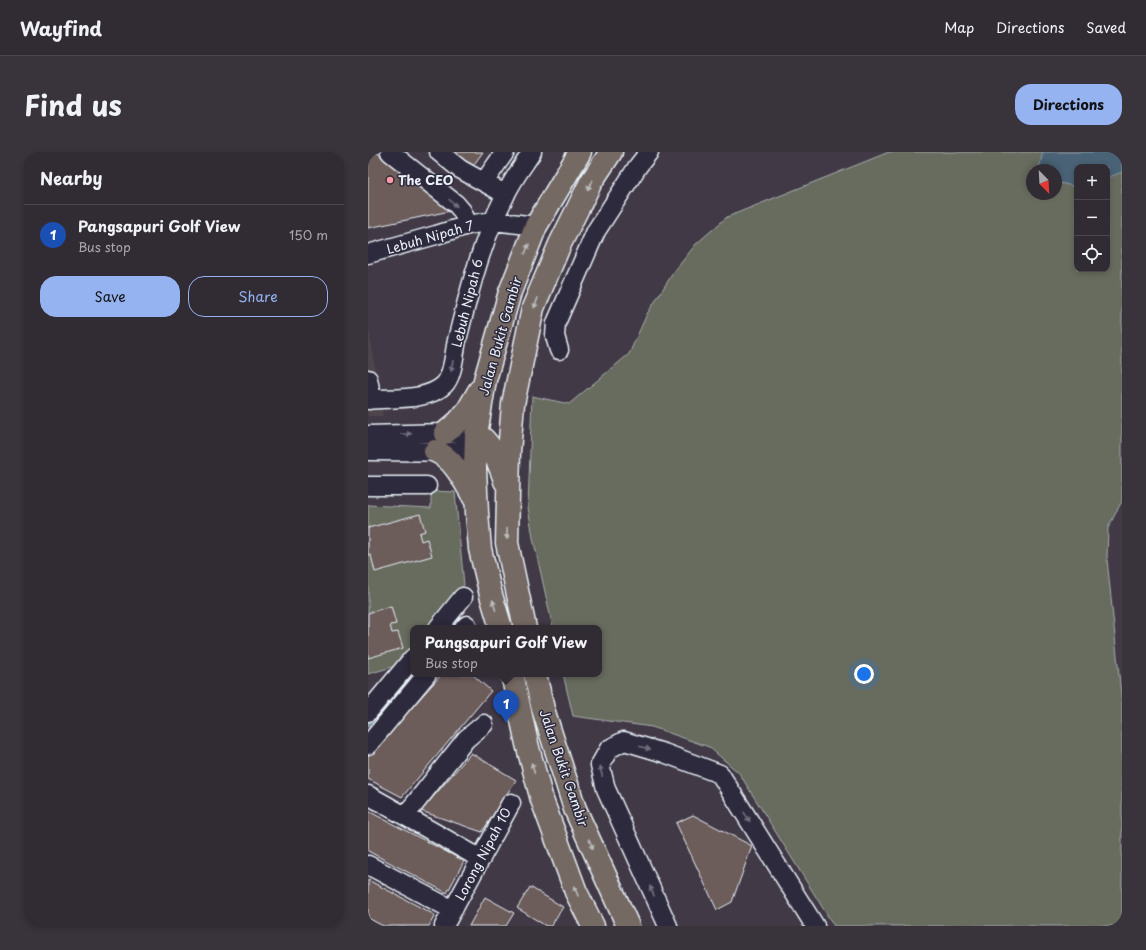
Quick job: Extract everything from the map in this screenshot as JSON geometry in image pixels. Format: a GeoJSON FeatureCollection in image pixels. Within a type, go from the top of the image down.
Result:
{"type":"FeatureCollection","features":[{"type":"Feature","properties":{"kind":"main road","name":"Jalan Bukit Gambir"},"geometry":{"type":"LineString","coordinates":[[499,625],[480,549],[476,502],[485,380],[510,292],[536,226],[580,152]]}},
{"type":"Feature","properties":{"kind":"main road","name":"Jalan Bukit Gambir"},"geometry":{"type":"LineString","coordinates":[[524,625],[507,543],[509,452],[513,404],[533,308],[560,244],[591,182],[611,152]]}},
{"type":"Feature","properties":{"kind":"main road"},"geometry":{"type":"LineString","coordinates":[[476,502],[453,464],[441,454],[440,442],[468,410],[485,380]]}},
{"type":"Feature","properties":{"kind":"main road"},"geometry":{"type":"LineString","coordinates":[[508,494],[502,470],[480,444],[496,437],[513,404]]}},
{"type":"Feature","properties":{"kind":"main road","name":"Jalan Bukit Gambir"},"geometry":{"type":"LineString","coordinates":[[513,677],[527,744],[542,800],[576,892],[593,926]]}},
{"type":"Feature","properties":{"kind":"main road","name":"Jalan Bukit Gambir"},"geometry":{"type":"LineString","coordinates":[[536,677],[543,709],[575,809],[628,926]]}},
{"type":"Feature","properties":{"kind":"street"},"geometry":{"type":"LineString","coordinates":[[390,152],[456,204],[462,211],[468,225]]}},
{"type":"Feature","properties":{"kind":"street"},"geometry":{"type":"LineString","coordinates":[[439,152],[460,169],[505,194]]}},
{"type":"Feature","properties":{"kind":"street"},"geometry":{"type":"LineString","coordinates":[[484,182],[505,152]]}},
{"type":"Feature","properties":{"kind":"street","name":"Lebuh Nipah 6"},"geometry":{"type":"LineString","coordinates":[[370,400],[421,397],[435,392],[445,384],[451,374],[458,335],[480,253],[505,194],[532,152]]}},
{"type":"Feature","properties":{"kind":"street"},"geometry":{"type":"LineString","coordinates":[[559,350],[555,336],[556,323],[596,231],[638,166],[649,152]]}},
{"type":"Feature","properties":{"kind":"street","name":"Lebuh Nipah 7"},"geometry":{"type":"LineString","coordinates":[[368,254],[468,225],[493,220],[536,226]]}},
{"type":"Feature","properties":{"kind":"street"},"geometry":{"type":"LineString","coordinates":[[368,379],[370,400]]}},
{"type":"Feature","properties":{"kind":"street"},"geometry":{"type":"LineString","coordinates":[[368,435],[440,442],[480,444]]}},
{"type":"Feature","properties":{"kind":"street"},"geometry":{"type":"LineString","coordinates":[[368,451],[440,442]]}},
{"type":"Feature","properties":{"kind":"street"},"geometry":{"type":"LineString","coordinates":[[368,486],[427,486]]}},
{"type":"Feature","properties":{"kind":"street"},"geometry":{"type":"LineString","coordinates":[[440,625],[463,597]]}},
{"type":"Feature","properties":{"kind":"street"},"geometry":{"type":"LineString","coordinates":[[368,712],[410,662]]}},
{"type":"Feature","properties":{"kind":"street"},"geometry":{"type":"LineString","coordinates":[[368,745],[425,677]]}},
{"type":"Feature","properties":{"kind":"street"},"geometry":{"type":"LineString","coordinates":[[405,816],[466,739],[484,724]]}},
{"type":"Feature","properties":{"kind":"street"},"geometry":{"type":"LineString","coordinates":[[668,926],[606,789],[600,764],[609,749],[624,741],[664,753],[720,774],[815,926]]}},
{"type":"Feature","properties":{"kind":"street"},"geometry":{"type":"LineString","coordinates":[[368,795],[481,859]]}},
{"type":"Feature","properties":{"kind":"street","name":"Lorong Nipah 10"},"geometry":{"type":"LineString","coordinates":[[444,926],[511,803]]}},
{"type":"Feature","properties":{"kind":"street"},"geometry":{"type":"LineString","coordinates":[[368,865],[453,910]]}},
{"type":"Feature","properties":{"kind":"shaded area"},"geometry":{"type":"Polygon","coordinates":[[[368,322],[378,388],[383,416],[368,416],[368,322]]]}},
{"type":"Feature","properties":{"kind":"green space"},"geometry":{"type":"Polygon","coordinates":[[[889,152],[1122,152],[1122,501],[1108,528],[1107,559],[1122,704],[1122,926],[834,926],[739,773],[709,747],[652,727],[573,716],[564,677],[602,677],[602,625],[552,625],[533,538],[528,507],[532,396],[569,404],[629,354],[647,314],[673,273],[696,244],[727,217],[889,152]]]}},
{"type":"Feature","properties":{"kind":"green space"},"geometry":{"type":"Polygon","coordinates":[[[431,491],[455,492],[464,585],[431,625],[410,625],[410,651],[399,665],[368,674],[368,505],[431,508],[431,491]]]}},
{"type":"Feature","properties":{"kind":"water"},"geometry":{"type":"Polygon","coordinates":[[[1043,152],[1122,152],[1122,172],[1110,177],[1110,164],[1074,164],[1074,186],[1062,183],[1062,164],[1040,164],[1043,152]]]}},
{"type":"Feature","properties":{"kind":"building","name":"The CEO"},"geometry":{"type":"Polygon","coordinates":[[[368,152],[376,152],[450,208],[450,211],[368,228],[368,152]]]}},
{"type":"Feature","properties":{"kind":"building"},"geometry":{"type":"Polygon","coordinates":[[[453,152],[483,152],[472,167],[453,152]]]}},
{"type":"Feature","properties":{"kind":"building"},"geometry":{"type":"Polygon","coordinates":[[[420,514],[425,531],[419,533],[421,541],[427,539],[432,556],[375,572],[371,555],[368,555],[368,528],[420,514]]]}},
{"type":"Feature","properties":{"kind":"building"},"geometry":{"type":"Polygon","coordinates":[[[391,606],[396,624],[390,625],[392,633],[398,632],[403,648],[368,658],[368,613],[391,606]]]}},
{"type":"Feature","properties":{"kind":"building"},"geometry":{"type":"Polygon","coordinates":[[[439,677],[475,677],[491,691],[402,797],[368,779],[368,756],[439,677]]]}},
{"type":"Feature","properties":{"kind":"building"},"geometry":{"type":"Polygon","coordinates":[[[471,753],[516,780],[482,832],[421,811],[471,753]]]}},
{"type":"Feature","properties":{"kind":"building"},"geometry":{"type":"Polygon","coordinates":[[[368,811],[464,861],[447,893],[368,851],[368,811]]]}},
{"type":"Feature","properties":{"kind":"building"},"geometry":{"type":"Polygon","coordinates":[[[693,815],[752,846],[732,902],[717,910],[676,823],[693,815]]]}},
{"type":"Feature","properties":{"kind":"building"},"geometry":{"type":"Polygon","coordinates":[[[368,880],[435,915],[429,926],[383,926],[368,918],[368,880]]]}},
{"type":"Feature","properties":{"kind":"building"},"geometry":{"type":"Polygon","coordinates":[[[530,887],[563,907],[551,926],[546,926],[517,908],[530,887]]]}},
{"type":"Feature","properties":{"kind":"building"},"geometry":{"type":"Polygon","coordinates":[[[485,897],[514,913],[506,926],[469,926],[485,897]]]}},
{"type":"Feature","properties":{"kind":"waterway"},"geometry":{"type":"LineString","coordinates":[[368,725],[376,715]]}},
{"type":"Feature","properties":{"kind":"place","name":"The CEO"},"geometry":{"type":"Point","coordinates":[390,180]}},
{"type":"Feature","properties":{"kind":"place","name":"Pangsapuri Golf View"},"geometry":{"type":"Point","coordinates":[506,723]}}]}
